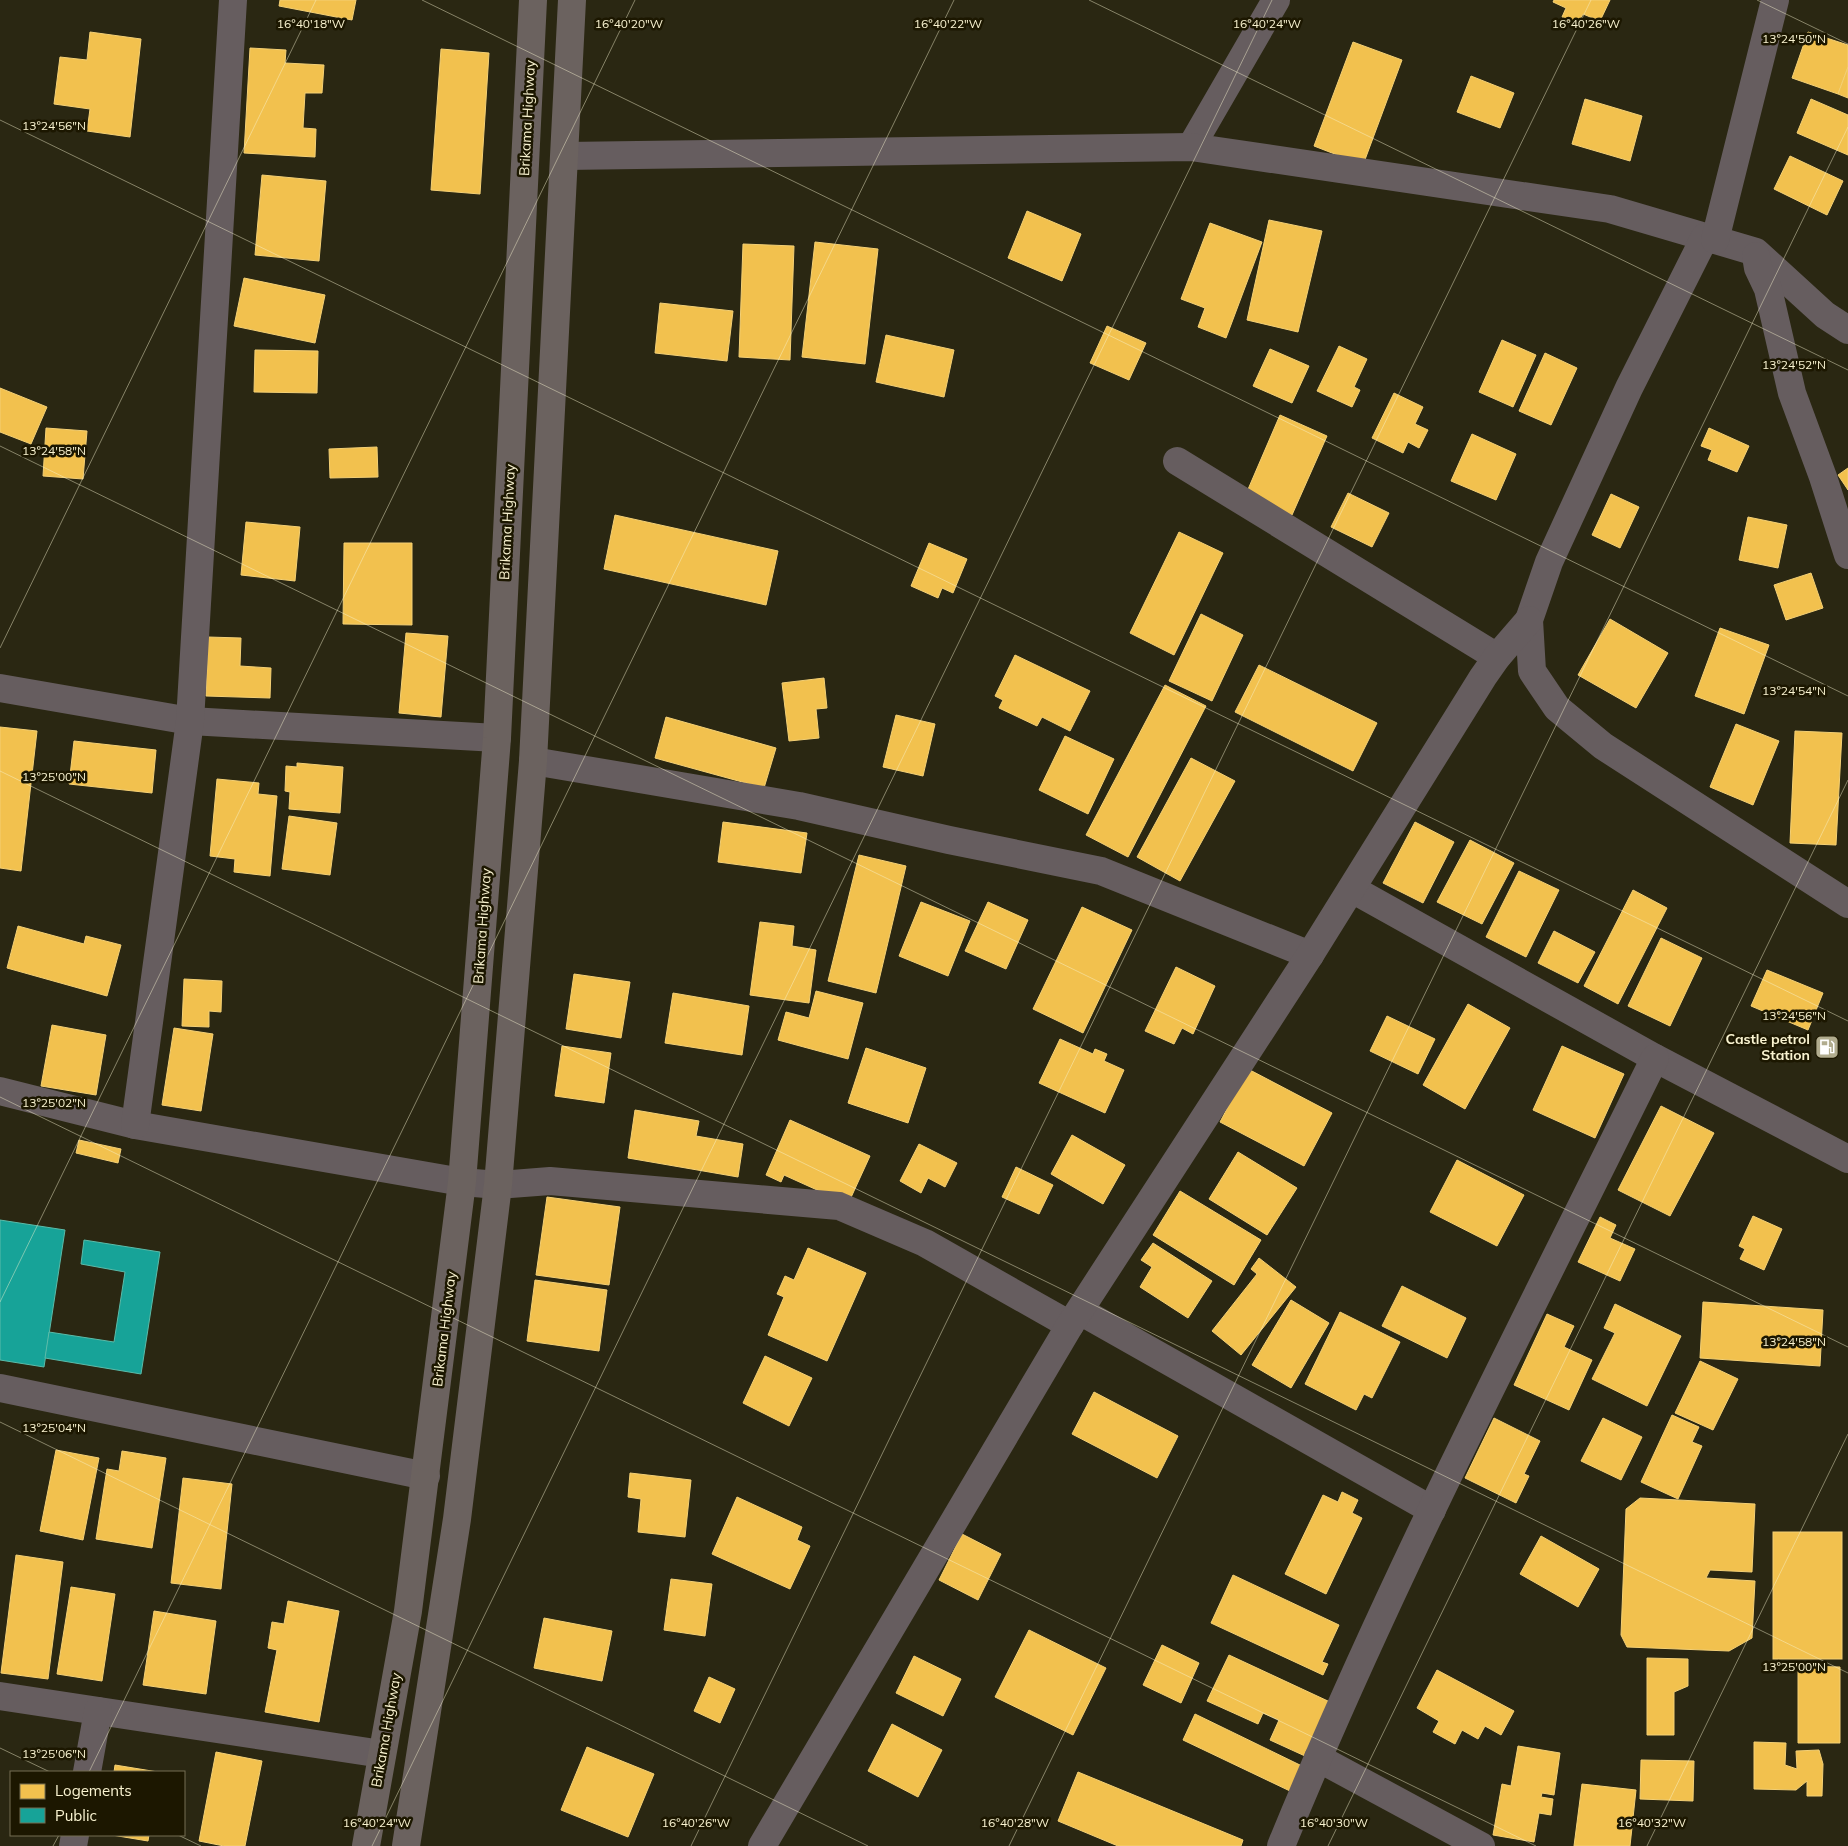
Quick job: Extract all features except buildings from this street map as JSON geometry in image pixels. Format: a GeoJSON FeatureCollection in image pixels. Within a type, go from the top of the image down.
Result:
{"type":"FeatureCollection","features":[{"type":"Feature","properties":{"kind":"highway","name":"Brikama Highway"},"geometry":{"type":"LineString","coordinates":[[366,1846],[408,1611],[462,1182],[497,738],[533,0]]}},
{"type":"Feature","properties":{"kind":"highway"},"geometry":{"type":"LineString","coordinates":[[406,1846],[456,1519],[498,1185],[533,760],[572,0]]}},
{"type":"Feature","properties":{"kind":"street"},"geometry":{"type":"LineString","coordinates":[[136,1125],[190,721],[233,0]]}},
{"type":"Feature","properties":{"kind":"street"},"geometry":{"type":"LineString","coordinates":[[1191,147],[1276,0]]}},
{"type":"Feature","properties":{"kind":"street"},"geometry":{"type":"LineString","coordinates":[[762,1846],[1075,1318],[1310,955],[1497,657],[1529,620],[1549,562],[1629,388],[1710,238],[1775,0]]}},
{"type":"Feature","properties":{"kind":"street"},"geometry":{"type":"LineString","coordinates":[[565,156],[1191,147],[1610,209],[1756,252],[1825,315],[1848,330]]}},
{"type":"Feature","properties":{"kind":"street"},"geometry":{"type":"LineString","coordinates":[[1756,252],[1758,268],[1768,289],[1792,393],[1823,477],[1848,555]]}},
{"type":"Feature","properties":{"kind":"street"},"geometry":{"type":"LineString","coordinates":[[1177,461],[1497,657]]}},
{"type":"Feature","properties":{"kind":"street"},"geometry":{"type":"LineString","coordinates":[[1529,620],[1532,671],[1557,708],[1604,746],[1848,904]]}},
{"type":"Feature","properties":{"kind":"street"},"geometry":{"type":"LineString","coordinates":[[0,688],[190,721],[497,738]]}},
{"type":"Feature","properties":{"kind":"street"},"geometry":{"type":"LineString","coordinates":[[533,760],[800,806],[949,840],[1101,871],[1310,955]]}},
{"type":"Feature","properties":{"kind":"street"},"geometry":{"type":"LineString","coordinates":[[1352,889],[1655,1058],[1848,1159]]}},
{"type":"Feature","properties":{"kind":"street"},"geometry":{"type":"LineString","coordinates":[[1280,1846],[1318,1758],[1432,1510],[1655,1058]]}},
{"type":"Feature","properties":{"kind":"street"},"geometry":{"type":"LineString","coordinates":[[0,1091],[136,1125],[462,1182],[498,1185],[550,1181],[839,1206],[925,1243],[1075,1318],[1432,1510]]}},
{"type":"Feature","properties":{"kind":"street"},"geometry":{"type":"LineString","coordinates":[[0,1388],[426,1476]]}},
{"type":"Feature","properties":{"kind":"street"},"geometry":{"type":"LineString","coordinates":[[0,1696],[382,1754]]}},
{"type":"Feature","properties":{"kind":"street"},"geometry":{"type":"LineString","coordinates":[[86,1771],[98,1710]]}},
{"type":"Feature","properties":{"kind":"street"},"geometry":{"type":"LineString","coordinates":[[1318,1758],[1481,1846]]}},
{"type":"Feature","properties":{"kind":"place","name":"Castle petrol Station"},"geometry":{"type":"Point","coordinates":[1827,1047]}}]}
